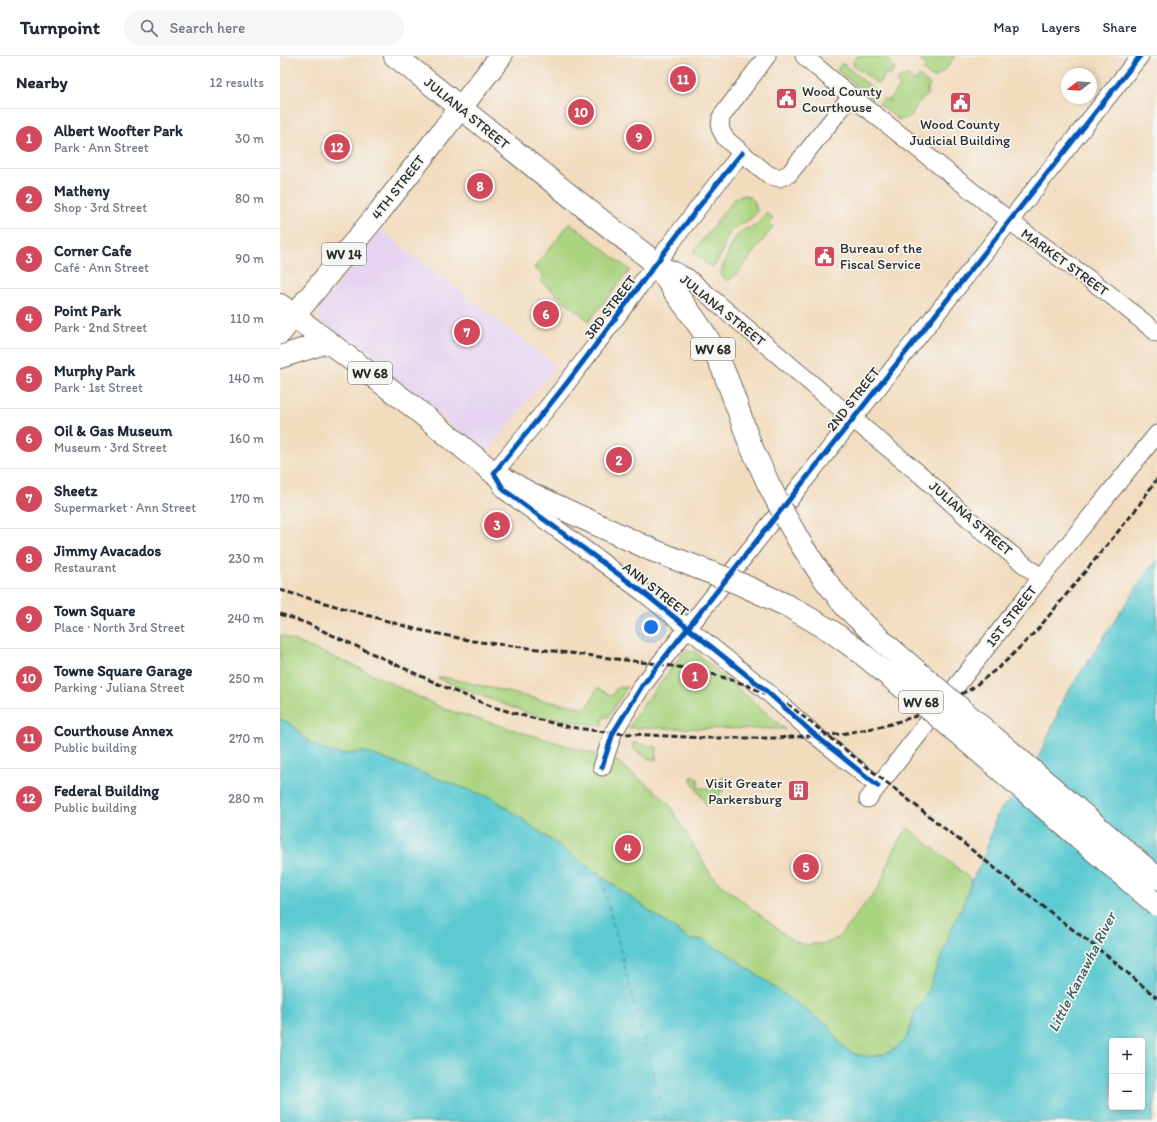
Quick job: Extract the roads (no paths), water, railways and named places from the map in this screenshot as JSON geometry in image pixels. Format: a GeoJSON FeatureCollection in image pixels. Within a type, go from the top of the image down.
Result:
{"type":"FeatureCollection","features":[{"type":"Feature","properties":{"kind":"main road","name":"JULIANA STREET"},"geometry":{"type":"LineString","coordinates":[[395,56],[461,107],[583,207],[657,264]]}},
{"type":"Feature","properties":{"kind":"main road","name":"4TH STREET"},"geometry":{"type":"LineString","coordinates":[[286,311],[380,211],[502,56]]}},
{"type":"Feature","properties":{"kind":"main road","name":"WV 68"},"geometry":{"type":"LineString","coordinates":[[657,264],[665,280],[692,315],[712,346],[724,373],[750,444],[786,518],[822,576],[846,607],[882,641],[1157,878]]}},
{"type":"Feature","properties":{"kind":"main road","name":"WV 14"},"geometry":{"type":"LineString","coordinates":[[280,333],[286,311]]}},
{"type":"Feature","properties":{"kind":"main road","name":"ANN STREET"},"geometry":{"type":"LineString","coordinates":[[286,311],[412,406],[494,473]]}},
{"type":"Feature","properties":{"kind":"main road"},"geometry":{"type":"LineString","coordinates":[[280,357],[327,342]]}},
{"type":"Feature","properties":{"kind":"main road","name":"WV 68"},"geometry":{"type":"LineString","coordinates":[[494,473],[529,494],[652,550],[738,583],[788,606],[831,631],[860,652],[939,717],[1157,905]]}},
{"type":"Feature","properties":{"kind":"street"},"geometry":{"type":"LineString","coordinates":[[767,56],[721,117],[720,128],[725,138],[769,175],[779,178],[789,174],[851,96]]}},
{"type":"Feature","properties":{"kind":"street","name":"2ND STREET"},"geometry":{"type":"LineString","coordinates":[[602,767],[613,733],[642,686],[1140,56]]}},
{"type":"Feature","properties":{"kind":"street","name":"MARKET STREET"},"geometry":{"type":"LineString","coordinates":[[811,58],[851,96],[1009,220],[1108,293],[1157,333]]}},
{"type":"Feature","properties":{"kind":"street","name":"3RD STREET"},"geometry":{"type":"LineString","coordinates":[[494,473],[574,375],[688,221],[742,153]]}},
{"type":"Feature","properties":{"kind":"street","name":"JULIANA STREET"},"geometry":{"type":"LineString","coordinates":[[657,264],[688,278],[922,476],[980,529],[1041,578]]}},
{"type":"Feature","properties":{"kind":"street","name":"1ST STREET"},"geometry":{"type":"LineString","coordinates":[[873,792],[1041,578],[1157,434]]}},
{"type":"Feature","properties":{"kind":"street","name":"ANN STREET"},"geometry":{"type":"LineString","coordinates":[[494,473],[504,490],[639,590],[764,689],[815,735],[873,792]]}},
{"type":"Feature","properties":{"kind":"water","name":"Little Kanawha River"},"geometry":{"type":"Polygon","coordinates":[[[1157,559],[1157,1088],[1152,1122],[280,1122],[280,719],[291,725],[317,747],[327,751],[342,754],[365,752],[494,799],[690,940],[704,940],[716,949],[724,951],[821,1021],[827,1023],[842,1045],[852,1053],[877,1056],[893,1050],[908,1035],[916,1010],[924,1000],[948,941],[950,932],[965,900],[972,880],[983,860],[997,814],[1012,798],[1040,754],[1063,699],[1157,559]]]}},
{"type":"Feature","properties":{"kind":"railway"},"geometry":{"type":"LineString","coordinates":[[280,614],[306,623],[449,689],[493,707],[569,727],[613,733],[704,738],[777,738],[841,734],[884,726],[916,716],[971,689],[1003,664],[1038,629],[1134,512],[1157,479]]}},
{"type":"Feature","properties":{"kind":"railway"},"geometry":{"type":"LineString","coordinates":[[280,590],[415,629],[473,641],[703,671],[747,685],[790,706],[1110,958],[1157,998]]}},
{"type":"Feature","properties":{"kind":"place","name":"Courthouse Annex"},"geometry":{"type":"Point","coordinates":[683,79]}},
{"type":"Feature","properties":{"kind":"place","name":"Wood County Courthouse"},"geometry":{"type":"Point","coordinates":[787,99]}},
{"type":"Feature","properties":{"kind":"place","name":"Wood County Judicial Building"},"geometry":{"type":"Point","coordinates":[960,102]}},
{"type":"Feature","properties":{"kind":"place","name":"Towne Square Garage"},"geometry":{"type":"Point","coordinates":[581,112]}},
{"type":"Feature","properties":{"kind":"place","name":"Town Square"},"geometry":{"type":"Point","coordinates":[639,137]}},
{"type":"Feature","properties":{"kind":"place","name":"Federal Building"},"geometry":{"type":"Point","coordinates":[337,147]}},
{"type":"Feature","properties":{"kind":"place","name":"Jimmy Avacados"},"geometry":{"type":"Point","coordinates":[480,186]}},
{"type":"Feature","properties":{"kind":"place","name":"Bureau of the Fiscal Service"},"geometry":{"type":"Point","coordinates":[824,256]}},
{"type":"Feature","properties":{"kind":"place","name":"Oil & Gas Museum"},"geometry":{"type":"Point","coordinates":[546,314]}},
{"type":"Feature","properties":{"kind":"place","name":"Sheetz"},"geometry":{"type":"Point","coordinates":[467,332]}},
{"type":"Feature","properties":{"kind":"place","name":"Matheny"},"geometry":{"type":"Point","coordinates":[619,460]}},
{"type":"Feature","properties":{"kind":"place","name":"Corner Cafe"},"geometry":{"type":"Point","coordinates":[497,525]}},
{"type":"Feature","properties":{"kind":"place","name":"Albert Woofter Park"},"geometry":{"type":"Point","coordinates":[695,676]}},
{"type":"Feature","properties":{"kind":"place","name":"Visit Greater Parkersburg"},"geometry":{"type":"Point","coordinates":[798,791]}},
{"type":"Feature","properties":{"kind":"place","name":"Point Park"},"geometry":{"type":"Point","coordinates":[628,848]}},
{"type":"Feature","properties":{"kind":"place","name":"Murphy Park"},"geometry":{"type":"Point","coordinates":[806,867]}}]}
